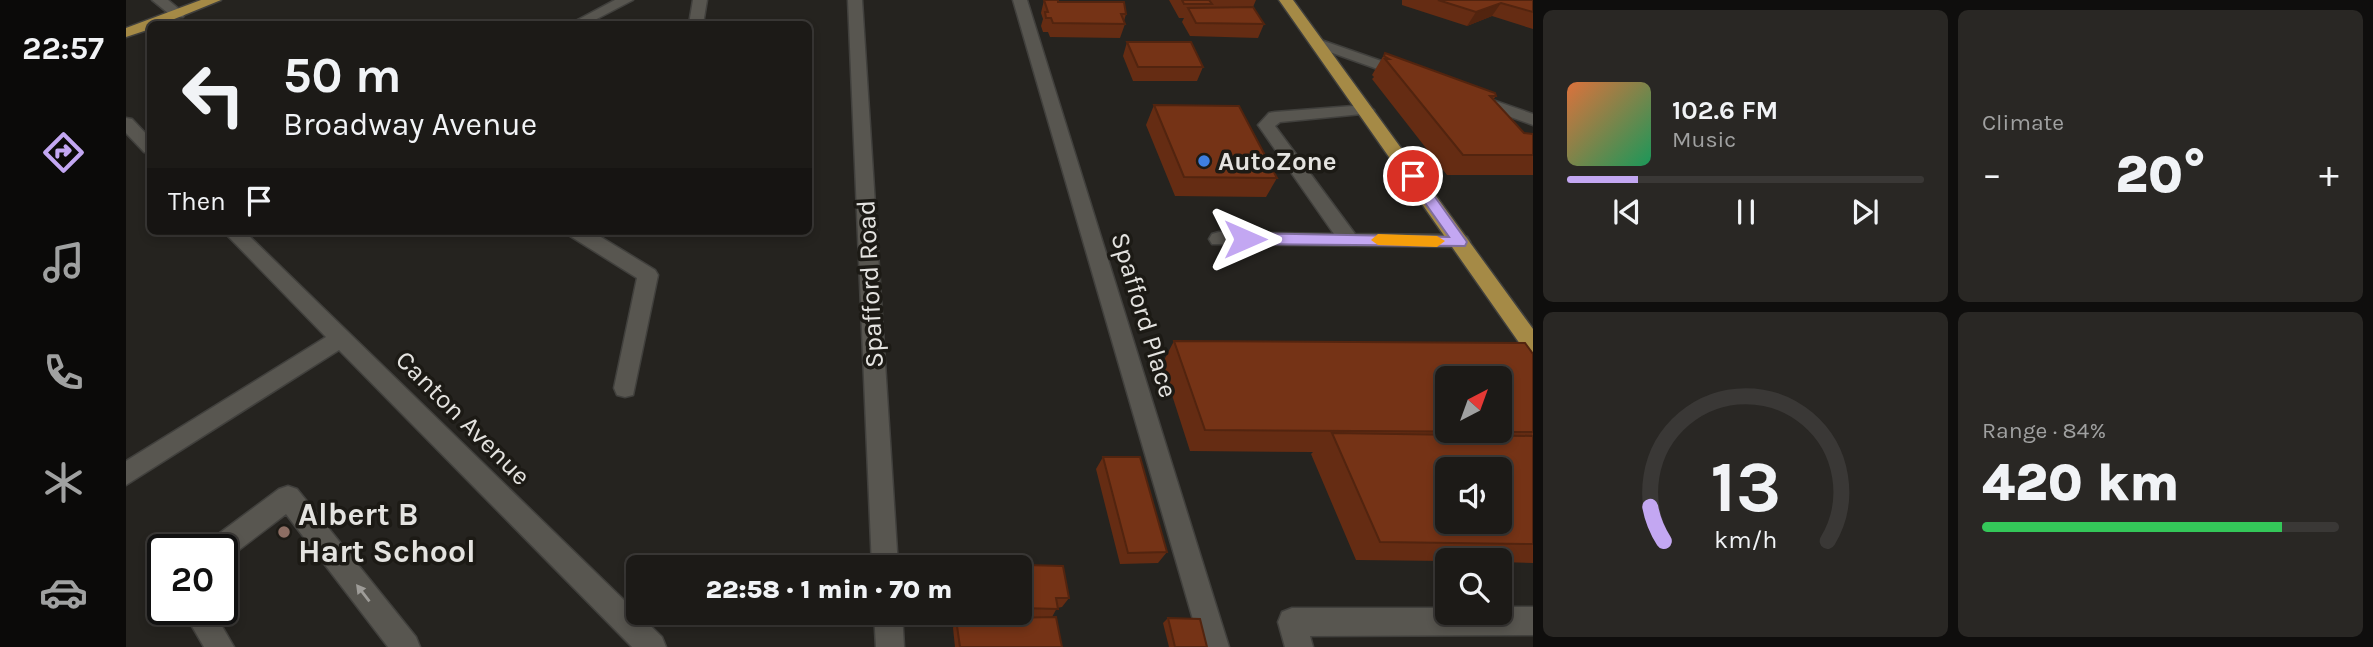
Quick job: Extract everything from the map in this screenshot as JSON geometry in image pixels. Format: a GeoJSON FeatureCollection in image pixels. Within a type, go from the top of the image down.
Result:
{"type":"FeatureCollection","features":[{"type":"Feature","properties":{"kind":"main road"},"geometry":{"type":"LineString","coordinates":[[159,21],[214,0]]}},
{"type":"Feature","properties":{"kind":"main road"},"geometry":{"type":"LineString","coordinates":[[1286,0],[1533,345]]}},
{"type":"Feature","properties":{"kind":"main road"},"geometry":{"type":"LineString","coordinates":[[126,33],[147,25]]}},
{"type":"Feature","properties":{"kind":"street"},"geometry":{"type":"LineString","coordinates":[[159,0],[178,14]]}},
{"type":"Feature","properties":{"kind":"street"},"geometry":{"type":"LineString","coordinates":[[583,21],[626,0]]}},
{"type":"Feature","properties":{"kind":"street"},"geometry":{"type":"LineString","coordinates":[[696,21],[700,0]]}},
{"type":"Feature","properties":{"kind":"street","name":"Spafford Road"},"geometry":{"type":"LineString","coordinates":[[855,0],[884,555]]}},
{"type":"Feature","properties":{"kind":"street","name":"Spafford Place"},"geometry":{"type":"LineString","coordinates":[[1020,0],[1215,647]]}},
{"type":"Feature","properties":{"kind":"street"},"geometry":{"type":"LineString","coordinates":[[1318,43],[1420,79]]}},
{"type":"Feature","properties":{"kind":"street"},"geometry":{"type":"LineString","coordinates":[[1457,93],[1533,120]]}},
{"type":"Feature","properties":{"kind":"street"},"geometry":{"type":"LineString","coordinates":[[1348,239],[1266,125],[1275,117],[1366,110]]}},
{"type":"Feature","properties":{"kind":"street"},"geometry":{"type":"LineString","coordinates":[[126,123],[147,145]]}},
{"type":"Feature","properties":{"kind":"street","name":"Canton Avenue"},"geometry":{"type":"LineString","coordinates":[[236,235],[652,647]]}},
{"type":"Feature","properties":{"kind":"street"},"geometry":{"type":"LineString","coordinates":[[583,235],[648,275],[625,388]]}},
{"type":"Feature","properties":{"kind":"street"},"geometry":{"type":"LineString","coordinates":[[1219,239],[1460,242]]}},
{"type":"Feature","properties":{"kind":"street"},"geometry":{"type":"LineString","coordinates":[[126,474],[341,338]]}},
{"type":"Feature","properties":{"kind":"street"},"geometry":{"type":"LineString","coordinates":[[238,535],[288,497],[406,647]]}},
{"type":"Feature","properties":{"kind":"street"},"geometry":{"type":"LineString","coordinates":[[1299,647],[1292,622],[1533,621]]}},
{"type":"Feature","properties":{"kind":"street"},"geometry":{"type":"LineString","coordinates":[[206,625],[220,647]]}},
{"type":"Feature","properties":{"kind":"street"},"geometry":{"type":"LineString","coordinates":[[889,625],[890,647]]}},
{"type":"Feature","properties":{"kind":"building"},"geometry":{"type":"Polygon","coordinates":[[[1044,0],[1124,2],[1126,14],[1121,14],[1125,24],[1053,23],[1051,18],[1046,18],[1045,12],[1048,12],[1044,0]]]}},
{"type":"Feature","properties":{"kind":"building"},"geometry":{"type":"Polygon","coordinates":[[[1182,0],[1209,0],[1212,4],[1184,4],[1182,0]]]}},
{"type":"Feature","properties":{"kind":"building"},"geometry":{"type":"Polygon","coordinates":[[[1438,0],[1533,0],[1533,12],[1501,3],[1476,12],[1438,0]]]}},
{"type":"Feature","properties":{"kind":"building"},"geometry":{"type":"Polygon","coordinates":[[[1253,7],[1264,24],[1196,23],[1188,8],[1253,7]]]}},
{"type":"Feature","properties":{"kind":"building"},"geometry":{"type":"Polygon","coordinates":[[[1127,42],[1191,42],[1203,67],[1138,67],[1127,42]]]}},
{"type":"Feature","properties":{"kind":"building"},"geometry":{"type":"Polygon","coordinates":[[[1385,53],[1495,93],[1496,96],[1490,96],[1524,133],[1533,134],[1533,155],[1463,155],[1385,59],[1389,59],[1384,56],[1385,53]]]}},
{"type":"Feature","properties":{"kind":"building"},"geometry":{"type":"Polygon","coordinates":[[[1154,105],[1239,106],[1277,178],[1184,177],[1154,105]]]}},
{"type":"Feature","properties":{"kind":"building"},"geometry":{"type":"Polygon","coordinates":[[[1174,341],[1525,343],[1533,354],[1533,432],[1512,432],[1512,366],[1435,366],[1435,431],[1205,430],[1174,341]]]}},
{"type":"Feature","properties":{"kind":"building"},"geometry":{"type":"Polygon","coordinates":[[[1332,433],[1435,435],[1435,443],[1512,443],[1512,436],[1533,436],[1533,544],[1380,542],[1332,433]]]}},
{"type":"Feature","properties":{"kind":"building"},"geometry":{"type":"Polygon","coordinates":[[[1103,457],[1140,457],[1167,552],[1128,553],[1103,457]]]}},
{"type":"Feature","properties":{"kind":"building"},"geometry":{"type":"Polygon","coordinates":[[[1032,565],[1063,566],[1069,598],[1056,598],[1058,609],[1032,608],[1032,565]]]}},
{"type":"Feature","properties":{"kind":"building"},"geometry":{"type":"Polygon","coordinates":[[[1032,617],[1056,617],[1062,647],[960,647],[957,625],[1032,625],[1032,617]]]}},
{"type":"Feature","properties":{"kind":"building"},"geometry":{"type":"Polygon","coordinates":[[[1168,618],[1200,619],[1207,647],[1175,647],[1168,618]]]}},
{"type":"Feature","properties":{"kind":"slow traffic"},"geometry":{"type":"LineString","coordinates":[[1378,240],[1437,241]]}},
{"type":"Feature","properties":{"kind":"place","name":"AutoZone"},"geometry":{"type":"Point","coordinates":[1204,161]}},
{"type":"Feature","properties":{"kind":"place","name":"Albert B Hart School"},"geometry":{"type":"Point","coordinates":[284,532]}},
{"type":"Feature","properties":{"kind":"route"},"geometry":{"type":"LineString","coordinates":[[1245,239],[1460,242],[1413,176]]}}]}
